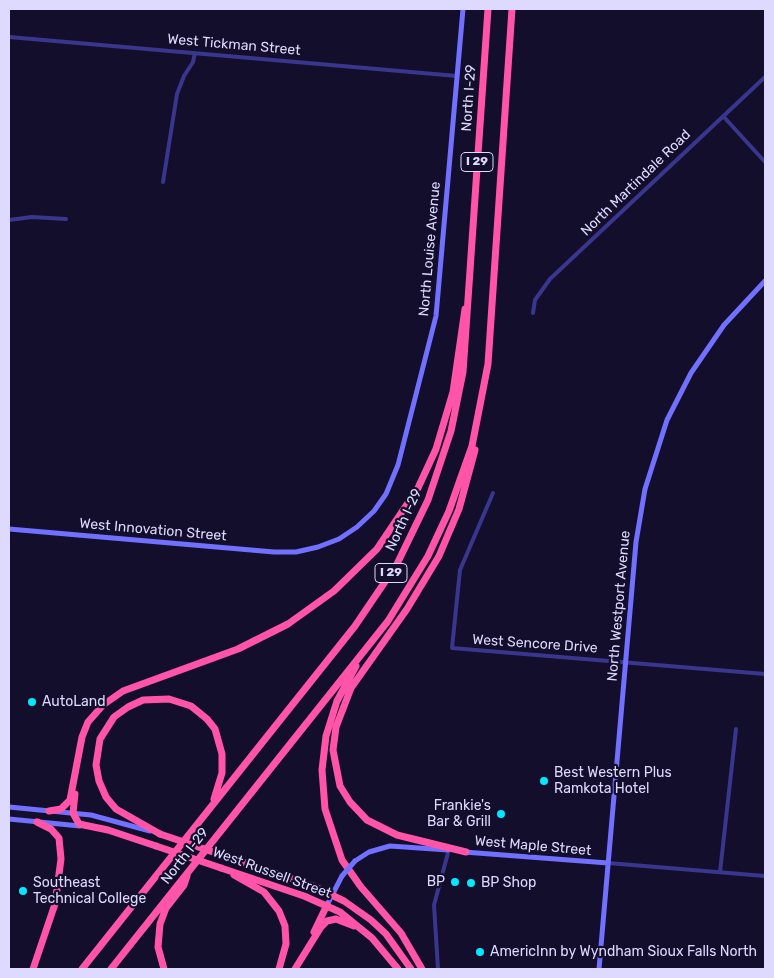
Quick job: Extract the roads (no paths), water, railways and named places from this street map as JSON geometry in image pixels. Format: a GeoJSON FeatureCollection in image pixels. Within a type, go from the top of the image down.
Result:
{"type":"FeatureCollection","features":[{"type":"Feature","properties":{"kind":"highway"},"geometry":{"type":"LineString","coordinates":[[484,9],[486,29]]}},
{"type":"Feature","properties":{"kind":"highway","name":"North I-29"},"geometry":{"type":"LineString","coordinates":[[82,969],[355,626],[383,587],[414,531],[436,479],[456,414],[464,361],[488,9]]}},
{"type":"Feature","properties":{"kind":"highway","name":"North I-29"},"geometry":{"type":"LineString","coordinates":[[111,969],[378,633],[412,583],[436,541],[461,481],[476,433],[490,347],[513,9]]}},
{"type":"Feature","properties":{"kind":"highway"},"geometry":{"type":"LineString","coordinates":[[49,811],[61,808],[70,800],[79,754],[88,722],[102,704],[136,686],[238,650],[288,624],[334,591],[377,548],[399,519],[418,488],[441,435],[453,392],[462,318],[469,295]]}},
{"type":"Feature","properties":{"kind":"highway"},"geometry":{"type":"LineString","coordinates":[[466,852],[449,849],[385,830],[358,812],[345,795],[337,777],[334,741],[339,716],[351,688],[418,594],[443,548],[459,509],[472,466],[477,444],[476,433]]}},
{"type":"Feature","properties":{"kind":"highway"},"geometry":{"type":"LineString","coordinates":[[378,633],[354,668],[332,715],[324,753],[323,794],[328,823],[342,860],[361,887],[401,934],[422,969]]}},
{"type":"Feature","properties":{"kind":"highway","name":"West Russell Street"},"geometry":{"type":"LineString","coordinates":[[212,805],[222,773],[222,754],[215,729],[207,719],[191,706],[169,699],[152,698],[128,707],[114,717],[100,739],[96,765],[98,782],[106,797],[116,809],[160,834],[332,894],[378,927],[395,946],[411,969]]}},
{"type":"Feature","properties":{"kind":"highway"},"geometry":{"type":"LineString","coordinates":[[79,754],[73,813],[79,824],[88,827]]}},
{"type":"Feature","properties":{"kind":"highway"},"geometry":{"type":"LineString","coordinates":[[33,969],[55,904],[61,859],[58,838],[52,829],[37,822]]}},
{"type":"Feature","properties":{"kind":"highway","name":"West Russell Street"},"geometry":{"type":"LineString","coordinates":[[88,827],[108,830],[327,905],[362,928],[398,969]]}},
{"type":"Feature","properties":{"kind":"highway"},"geometry":{"type":"LineString","coordinates":[[220,868],[258,888],[270,898],[279,911],[284,926],[286,944],[279,969]]}},
{"type":"Feature","properties":{"kind":"highway"},"geometry":{"type":"LineString","coordinates":[[164,969],[158,947],[160,924],[166,908],[184,885],[190,869]]}},
{"type":"Feature","properties":{"kind":"highway"},"geometry":{"type":"LineString","coordinates":[[295,969],[327,905]]}},
{"type":"Feature","properties":{"kind":"highway"},"geometry":{"type":"LineString","coordinates":[[295,969],[321,927],[327,921],[336,919],[362,928]]}},
{"type":"Feature","properties":{"kind":"street","name":"North Louise Avenue"},"geometry":{"type":"LineString","coordinates":[[296,552],[329,544],[357,527],[381,502],[396,470],[436,316],[463,9]]}},
{"type":"Feature","properties":{"kind":"street","name":"West Tickman Street"},"geometry":{"type":"LineString","coordinates":[[9,37],[457,76]]}},
{"type":"Feature","properties":{"kind":"street"},"geometry":{"type":"LineString","coordinates":[[163,182],[177,94],[184,76],[193,62],[195,53]]}},
{"type":"Feature","properties":{"kind":"street","name":"North Martindale Road"},"geometry":{"type":"LineString","coordinates":[[533,313],[535,300],[550,279],[765,77]]}},
{"type":"Feature","properties":{"kind":"street"},"geometry":{"type":"LineString","coordinates":[[723,116],[765,162]]}},
{"type":"Feature","properties":{"kind":"street"},"geometry":{"type":"LineString","coordinates":[[9,220],[32,217],[66,219]]}},
{"type":"Feature","properties":{"kind":"street","name":"North Westport Avenue"},"geometry":{"type":"LineString","coordinates":[[599,969],[640,514],[647,482],[661,436],[678,397],[707,348],[724,325],[765,281]]}},
{"type":"Feature","properties":{"kind":"street","name":"West Sencore Drive"},"geometry":{"type":"LineString","coordinates":[[493,493],[460,570],[452,648],[765,674]]}},
{"type":"Feature","properties":{"kind":"street","name":"West Innovation Street"},"geometry":{"type":"LineString","coordinates":[[9,529],[268,552],[296,552]]}},
{"type":"Feature","properties":{"kind":"street"},"geometry":{"type":"LineString","coordinates":[[720,872],[736,729]]}},
{"type":"Feature","properties":{"kind":"street"},"geometry":{"type":"LineString","coordinates":[[9,807],[73,813],[117,820],[160,834]]}},
{"type":"Feature","properties":{"kind":"street"},"geometry":{"type":"LineString","coordinates":[[9,819],[88,827]]}},
{"type":"Feature","properties":{"kind":"street"},"geometry":{"type":"LineString","coordinates":[[9,825],[17,820]]}},
{"type":"Feature","properties":{"kind":"street"},"geometry":{"type":"LineString","coordinates":[[327,905],[342,876],[355,861],[369,852],[390,846],[449,849],[434,905],[438,969]]}},
{"type":"Feature","properties":{"kind":"street","name":"West Maple Street"},"geometry":{"type":"LineString","coordinates":[[466,852],[765,876]]}},
{"type":"Feature","properties":{"kind":"place","name":"AutoLand"},"geometry":{"type":"Point","coordinates":[32,702]}},
{"type":"Feature","properties":{"kind":"place","name":"Best Western Plus Ramkota Hotel"},"geometry":{"type":"Point","coordinates":[544,781]}},
{"type":"Feature","properties":{"kind":"place","name":"Frankie's Bar & Grill"},"geometry":{"type":"Point","coordinates":[501,814]}},
{"type":"Feature","properties":{"kind":"place","name":"BP"},"geometry":{"type":"Point","coordinates":[455,882]}},
{"type":"Feature","properties":{"kind":"place","name":"BP Shop"},"geometry":{"type":"Point","coordinates":[471,883]}},
{"type":"Feature","properties":{"kind":"place","name":"Southeast Technical College"},"geometry":{"type":"Point","coordinates":[23,891]}},
{"type":"Feature","properties":{"kind":"place","name":"AmericInn by Wyndham Sioux Falls North"},"geometry":{"type":"Point","coordinates":[480,952]}}]}
